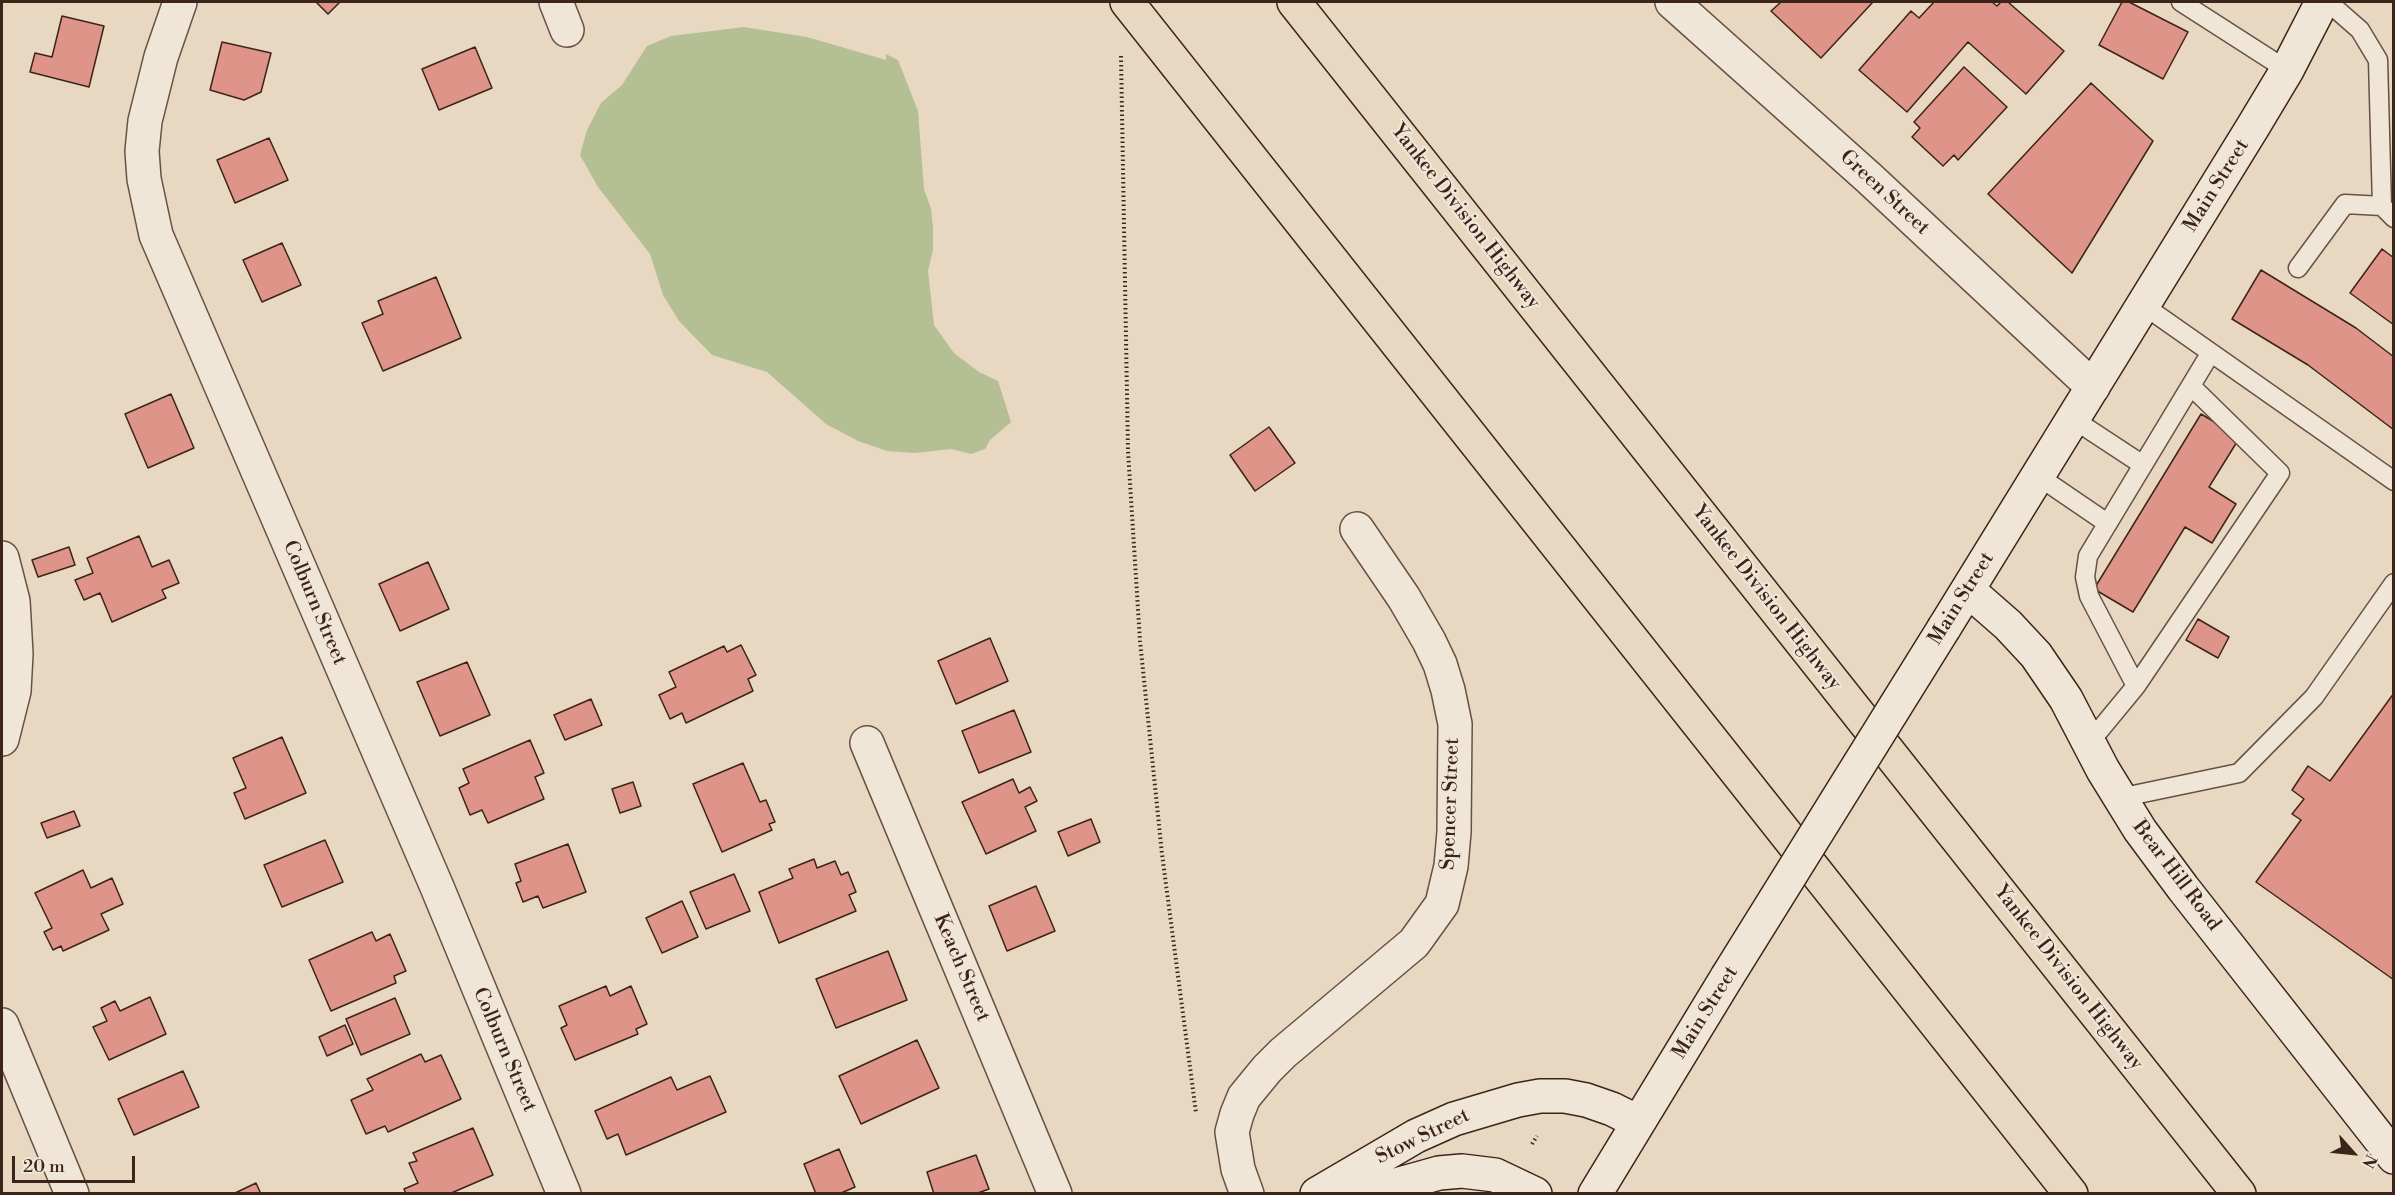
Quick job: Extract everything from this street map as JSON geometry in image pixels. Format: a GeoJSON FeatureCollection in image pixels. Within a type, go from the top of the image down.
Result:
{"type":"FeatureCollection","features":[{"type":"Feature","properties":{"kind":"highway"},"geometry":{"type":"LineString","coordinates":[[1127,2],[2071,1194]]}},
{"type":"Feature","properties":{"kind":"highway","name":"Yankee Division Highway"},"geometry":{"type":"LineString","coordinates":[[1294,2],[2239,1194]]}},
{"type":"Feature","properties":{"kind":"street","name":"Colburn Street"},"geometry":{"type":"LineString","coordinates":[[180,2],[161,57],[145,121],[142,151],[144,179],[156,236],[437,887],[564,1194]]}},
{"type":"Feature","properties":{"kind":"street","name":"Green Street"},"geometry":{"type":"LineString","coordinates":[[1672,2],[1869,178],[2093,387]]}},
{"type":"Feature","properties":{"kind":"street","name":"Main Street"},"geometry":{"type":"LineString","coordinates":[[1595,1194],[2287,70],[2322,2]]}},
{"type":"Feature","properties":{"kind":"street","name":"Spencer Street"},"geometry":{"type":"LineString","coordinates":[[1247,1194],[1238,1169],[1232,1132],[1236,1114],[1244,1097],[1283,1053],[1414,944],[1442,904],[1451,866],[1454,832],[1455,724],[1448,690],[1440,664],[1429,641],[1404,598],[1357,529]]}},
{"type":"Feature","properties":{"kind":"street"},"geometry":{"type":"LineString","coordinates":[[2,558],[13,601],[16,654],[14,691],[2,740]]}},
{"type":"Feature","properties":{"kind":"street","name":"Bear Hill Road"},"geometry":{"type":"LineString","coordinates":[[1968,590],[2008,625],[2036,655],[2066,699],[2119,798],[2183,888],[2394,1157]]}},
{"type":"Feature","properties":{"kind":"street","name":"Keach Street"},"geometry":{"type":"LineString","coordinates":[[867,743],[1055,1194]]}},
{"type":"Feature","properties":{"kind":"street"},"geometry":{"type":"LineString","coordinates":[[2,1025],[72,1194]]}},
{"type":"Feature","properties":{"kind":"street","name":"Stow Street"},"geometry":{"type":"LineString","coordinates":[[1317,1194],[1425,1132],[1454,1119],[1518,1100],[1540,1096],[1565,1096],[1612,1109],[1638,1122]]}},
{"type":"Feature","properties":{"kind":"street","name":"Stow Street"},"geometry":{"type":"LineString","coordinates":[[1364,1194],[1439,1173],[1462,1171],[1495,1175],[1534,1194]]}},
{"type":"Feature","properties":{"kind":"lane"},"geometry":{"type":"LineString","coordinates":[[2181,2],[2287,70]]}},
{"type":"Feature","properties":{"kind":"lane"},"geometry":{"type":"LineString","coordinates":[[2298,268],[2345,204],[2388,212],[2380,177],[2381,109],[2378,60],[2360,30],[2328,2]]}},
{"type":"Feature","properties":{"kind":"lane"},"geometry":{"type":"LineString","coordinates":[[2143,305],[2394,481]]}},
{"type":"Feature","properties":{"kind":"lane"},"geometry":{"type":"LineString","coordinates":[[2136,686],[2086,586],[2088,556],[2210,354]]}},
{"type":"Feature","properties":{"kind":"lane"},"geometry":{"type":"LineString","coordinates":[[2089,743],[2136,686],[2280,473],[2191,386]]}},
{"type":"Feature","properties":{"kind":"lane"},"geometry":{"type":"LineString","coordinates":[[2073,419],[2143,465]]}},
{"type":"Feature","properties":{"kind":"lane"},"geometry":{"type":"LineString","coordinates":[[2038,476],[2107,523]]}},
{"type":"Feature","properties":{"kind":"lane"},"geometry":{"type":"LineString","coordinates":[[2119,798],[2239,773],[2314,697],[2394,583]]}},
{"type":"Feature","properties":{"kind":"path"},"geometry":{"type":"LineString","coordinates":[[1122,109],[1128,451],[1140,641],[1162,854],[1196,1116]]}},
{"type":"Feature","properties":{"kind":"green space"},"geometry":{"type":"Polygon","coordinates":[[[744,27],[807,37],[886,60],[886,54],[898,60],[918,111],[924,189],[931,209],[933,227],[933,250],[928,271],[934,325],[954,353],[979,372],[998,381],[1011,422],[990,440],[985,449],[971,454],[951,449],[915,453],[887,451],[858,441],[826,424],[767,372],[712,355],[679,321],[663,295],[650,254],[598,187],[580,155],[587,130],[601,103],[622,85],[647,46],[671,36],[744,27]]]}},
{"type":"Feature","properties":{"kind":"building"},"geometry":{"type":"Polygon","coordinates":[[[316,2],[340,2],[328,14],[316,2]]]}},
{"type":"Feature","properties":{"kind":"building"},"geometry":{"type":"Polygon","coordinates":[[[1781,2],[1873,2],[1821,58],[1771,11],[1781,2]]]}},
{"type":"Feature","properties":{"kind":"building"},"geometry":{"type":"Polygon","coordinates":[[[1934,2],[1992,2],[1997,6],[2001,2],[2008,2],[2064,51],[2026,94],[1968,42],[1907,112],[1859,70],[1911,11],[1919,18],[1934,2]]]}},
{"type":"Feature","properties":{"kind":"building"},"geometry":{"type":"Polygon","coordinates":[[[2122,2],[2129,2],[2188,32],[2163,79],[2099,45],[2122,2]]]}},
{"type":"Feature","properties":{"kind":"building"},"geometry":{"type":"Polygon","coordinates":[[[62,16],[104,26],[89,87],[30,72],[35,53],[52,57],[62,16]]]}},
{"type":"Feature","properties":{"kind":"building"},"geometry":{"type":"Polygon","coordinates":[[[222,42],[271,53],[261,92],[244,100],[210,90],[222,42]]]}},
{"type":"Feature","properties":{"kind":"building"},"geometry":{"type":"Polygon","coordinates":[[[475,47],[492,88],[439,110],[422,69],[475,47]]]}},
{"type":"Feature","properties":{"kind":"building"},"geometry":{"type":"Polygon","coordinates":[[[1964,67],[2007,107],[1958,160],[1954,155],[1943,166],[1912,137],[1920,128],[1914,122],[1964,67]]]}},
{"type":"Feature","properties":{"kind":"building"},"geometry":{"type":"Polygon","coordinates":[[[2091,83],[2153,141],[2072,273],[1988,194],[2091,83]]]}},
{"type":"Feature","properties":{"kind":"building"},"geometry":{"type":"Polygon","coordinates":[[[269,138],[288,180],[235,203],[217,160],[269,138]]]}},
{"type":"Feature","properties":{"kind":"building"},"geometry":{"type":"Polygon","coordinates":[[[282,243],[301,285],[262,302],[243,260],[282,243]]]}},
{"type":"Feature","properties":{"kind":"building"},"geometry":{"type":"Polygon","coordinates":[[[2382,249],[2394,258],[2394,325],[2350,293],[2382,249]]]}},
{"type":"Feature","properties":{"kind":"building"},"geometry":{"type":"Polygon","coordinates":[[[2261,270],[2356,328],[2394,357],[2394,430],[2308,365],[2232,319],[2261,270]]]}},
{"type":"Feature","properties":{"kind":"building"},"geometry":{"type":"Polygon","coordinates":[[[436,277],[461,338],[383,371],[362,323],[383,314],[378,301],[436,277]]]}},
{"type":"Feature","properties":{"kind":"building"},"geometry":{"type":"Polygon","coordinates":[[[171,394],[194,448],[148,468],[125,414],[171,394]]]}},
{"type":"Feature","properties":{"kind":"building"},"geometry":{"type":"Polygon","coordinates":[[[2201,414],[2240,437],[2209,487],[2236,504],[2212,543],[2185,527],[2133,612],[2094,589],[2201,414]]]}},
{"type":"Feature","properties":{"kind":"building"},"geometry":{"type":"Polygon","coordinates":[[[1269,427],[1295,463],[1255,491],[1230,455],[1269,427]]]}},
{"type":"Feature","properties":{"kind":"building"},"geometry":{"type":"Polygon","coordinates":[[[139,536],[152,567],[169,560],[179,583],[162,590],[166,598],[112,622],[100,593],[84,600],[75,580],[93,573],[87,558],[139,536]]]}},
{"type":"Feature","properties":{"kind":"building"},"geometry":{"type":"Polygon","coordinates":[[[69,547],[75,565],[38,577],[32,560],[69,547]]]}},
{"type":"Feature","properties":{"kind":"building"},"geometry":{"type":"Polygon","coordinates":[[[428,562],[449,609],[400,631],[379,584],[428,562]]]}},
{"type":"Feature","properties":{"kind":"building"},"geometry":{"type":"Polygon","coordinates":[[[2198,619],[2229,637],[2218,658],[2186,640],[2198,619]]]}},
{"type":"Feature","properties":{"kind":"building"},"geometry":{"type":"Polygon","coordinates":[[[990,638],[1008,681],[956,704],[938,661],[990,638]]]}},
{"type":"Feature","properties":{"kind":"building"},"geometry":{"type":"Polygon","coordinates":[[[741,645],[756,675],[748,679],[753,691],[686,723],[682,713],[670,719],[659,695],[676,687],[669,672],[724,646],[727,652],[741,645]]]}},
{"type":"Feature","properties":{"kind":"building"},"geometry":{"type":"Polygon","coordinates":[[[467,662],[490,715],[440,736],[417,682],[467,662]]]}},
{"type":"Feature","properties":{"kind":"building"},"geometry":{"type":"Polygon","coordinates":[[[2394,693],[2394,980],[2256,882],[2301,820],[2292,814],[2304,799],[2292,790],[2308,766],[2330,781],[2394,693]]]}},
{"type":"Feature","properties":{"kind":"building"},"geometry":{"type":"Polygon","coordinates":[[[591,699],[602,725],[565,740],[554,715],[591,699]]]}},
{"type":"Feature","properties":{"kind":"building"},"geometry":{"type":"Polygon","coordinates":[[[1014,710],[1031,752],[979,773],[962,731],[1014,710]]]}},
{"type":"Feature","properties":{"kind":"building"},"geometry":{"type":"Polygon","coordinates":[[[282,737],[306,793],[245,819],[234,793],[246,788],[233,758],[282,737]]]}},
{"type":"Feature","properties":{"kind":"building"},"geometry":{"type":"Polygon","coordinates":[[[530,740],[544,773],[535,777],[544,799],[488,823],[482,810],[470,815],[459,788],[469,783],[463,769],[530,740]]]}},
{"type":"Feature","properties":{"kind":"building"},"geometry":{"type":"Polygon","coordinates":[[[743,763],[760,802],[766,800],[775,822],[769,824],[772,830],[722,852],[693,784],[743,763]]]}},
{"type":"Feature","properties":{"kind":"building"},"geometry":{"type":"Polygon","coordinates":[[[1013,779],[1019,793],[1030,787],[1037,801],[1025,807],[1036,831],[986,854],[962,802],[1013,779]]]}},
{"type":"Feature","properties":{"kind":"building"},"geometry":{"type":"Polygon","coordinates":[[[633,782],[641,806],[620,813],[612,789],[633,782]]]}},
{"type":"Feature","properties":{"kind":"building"},"geometry":{"type":"Polygon","coordinates":[[[74,811],[80,826],[47,838],[41,823],[74,811]]]}},
{"type":"Feature","properties":{"kind":"building"},"geometry":{"type":"Polygon","coordinates":[[[1091,819],[1100,842],[1068,856],[1058,832],[1091,819]]]}},
{"type":"Feature","properties":{"kind":"building"},"geometry":{"type":"Polygon","coordinates":[[[325,840],[343,882],[282,907],[264,865],[325,840]]]}},
{"type":"Feature","properties":{"kind":"building"},"geometry":{"type":"Polygon","coordinates":[[[568,844],[586,892],[543,908],[538,896],[523,902],[516,883],[521,881],[515,864],[568,844]]]}},
{"type":"Feature","properties":{"kind":"building"},"geometry":{"type":"Polygon","coordinates":[[[814,859],[817,868],[835,861],[841,875],[848,872],[856,892],[849,895],[856,911],[779,943],[759,892],[793,878],[789,869],[814,859]]]}},
{"type":"Feature","properties":{"kind":"building"},"geometry":{"type":"Polygon","coordinates":[[[83,870],[91,888],[112,878],[123,904],[101,914],[109,930],[63,951],[61,946],[53,950],[44,932],[52,928],[35,893],[83,870]]]}},
{"type":"Feature","properties":{"kind":"building"},"geometry":{"type":"Polygon","coordinates":[[[734,874],[750,911],[706,929],[690,892],[734,874]]]}},
{"type":"Feature","properties":{"kind":"building"},"geometry":{"type":"Polygon","coordinates":[[[1036,886],[1055,931],[1007,951],[989,906],[1036,886]]]}},
{"type":"Feature","properties":{"kind":"building"},"geometry":{"type":"Polygon","coordinates":[[[682,901],[698,937],[662,953],[646,918],[682,901]]]}},
{"type":"Feature","properties":{"kind":"building"},"geometry":{"type":"Polygon","coordinates":[[[372,932],[376,941],[390,934],[406,971],[394,976],[396,983],[331,1011],[309,960],[372,932]]]}},
{"type":"Feature","properties":{"kind":"building"},"geometry":{"type":"Polygon","coordinates":[[[888,951],[907,1000],[836,1028],[816,979],[888,951]]]}},
{"type":"Feature","properties":{"kind":"building"},"geometry":{"type":"Polygon","coordinates":[[[606,986],[610,996],[631,986],[647,1024],[636,1029],[638,1034],[575,1060],[561,1028],[567,1025],[559,1006],[606,986]]]}},
{"type":"Feature","properties":{"kind":"building"},"geometry":{"type":"Polygon","coordinates":[[[150,997],[166,1034],[109,1060],[93,1027],[107,1021],[101,1008],[115,1001],[120,1011],[150,997]]]}},
{"type":"Feature","properties":{"kind":"building"},"geometry":{"type":"Polygon","coordinates":[[[395,998],[410,1034],[361,1055],[346,1019],[395,998]]]}},
{"type":"Feature","properties":{"kind":"building"},"geometry":{"type":"Polygon","coordinates":[[[345,1025],[353,1044],[327,1056],[319,1037],[345,1025]]]}},
{"type":"Feature","properties":{"kind":"building"},"geometry":{"type":"Polygon","coordinates":[[[917,1040],[939,1088],[861,1124],[839,1076],[917,1040]]]}},
{"type":"Feature","properties":{"kind":"building"},"geometry":{"type":"Polygon","coordinates":[[[421,1054],[425,1062],[441,1055],[461,1099],[388,1132],[385,1126],[366,1134],[351,1100],[373,1090],[367,1079],[421,1054]]]}},
{"type":"Feature","properties":{"kind":"building"},"geometry":{"type":"Polygon","coordinates":[[[183,1071],[199,1107],[134,1135],[118,1099],[183,1071]]]}},
{"type":"Feature","properties":{"kind":"building"},"geometry":{"type":"Polygon","coordinates":[[[710,1076],[726,1112],[626,1155],[618,1134],[607,1139],[595,1111],[671,1077],[677,1090],[710,1076]]]}},
{"type":"Feature","properties":{"kind":"building"},"geometry":{"type":"Polygon","coordinates":[[[473,1128],[493,1175],[449,1194],[406,1194],[404,1189],[418,1183],[409,1163],[417,1161],[413,1153],[473,1128]]]}},
{"type":"Feature","properties":{"kind":"building"},"geometry":{"type":"Polygon","coordinates":[[[839,1149],[855,1187],[839,1194],[816,1194],[804,1164],[839,1149]]]}},
{"type":"Feature","properties":{"kind":"building"},"geometry":{"type":"Polygon","coordinates":[[[976,1155],[989,1189],[975,1194],[934,1194],[927,1172],[976,1155]]]}},
{"type":"Feature","properties":{"kind":"building"},"geometry":{"type":"Polygon","coordinates":[[[256,1183],[261,1194],[233,1194],[256,1183]]]}}]}
